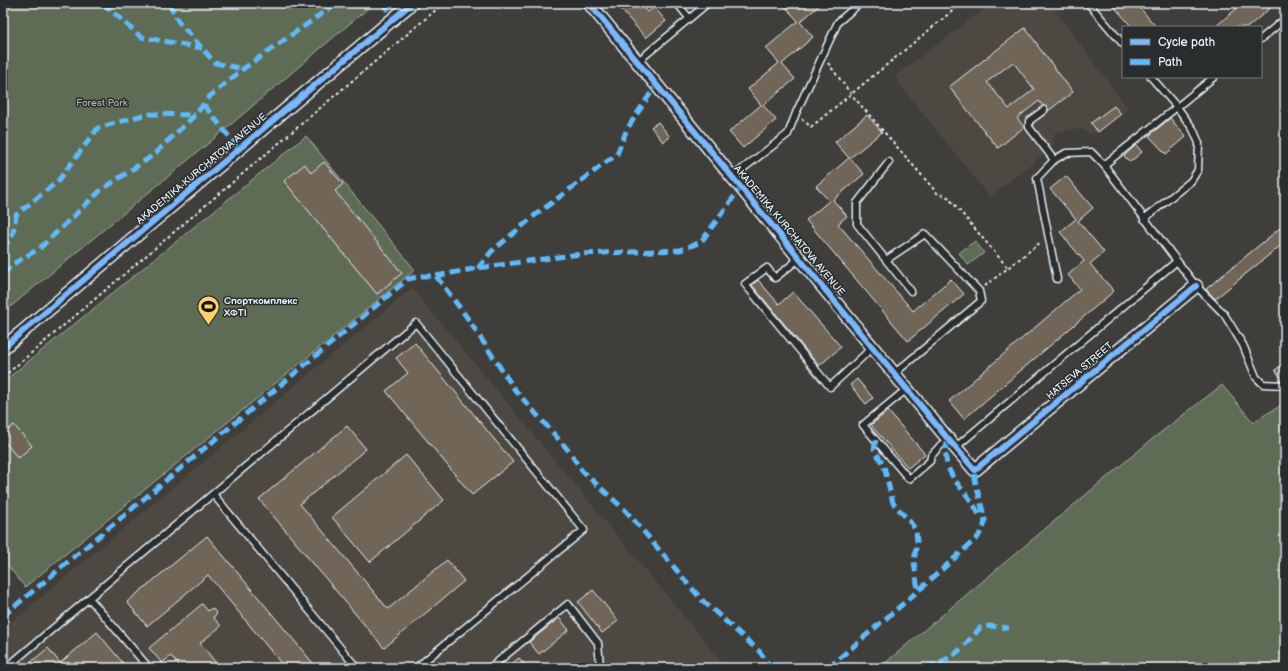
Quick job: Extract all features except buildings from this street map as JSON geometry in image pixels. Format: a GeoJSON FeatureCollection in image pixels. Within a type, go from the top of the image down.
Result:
{"type":"FeatureCollection","features":[{"type":"Feature","properties":{"kind":"street","name":"AKADEMIKA KURCHATOVA AVENUE"},"geometry":{"type":"LineString","coordinates":[[3,348],[412,3]]}},
{"type":"Feature","properties":{"kind":"street","name":"AKADEMIKA KURCHATOVA AVENUE"},"geometry":{"type":"LineString","coordinates":[[589,3],[732,178],[976,470]]}},
{"type":"Feature","properties":{"kind":"street","name":"HATSEVA STREET"},"geometry":{"type":"LineString","coordinates":[[976,470],[1196,286]]}},
{"type":"Feature","properties":{"kind":"lane"},"geometry":{"type":"LineString","coordinates":[[677,3],[689,18]]}},
{"type":"Feature","properties":{"kind":"lane"},"geometry":{"type":"LineString","coordinates":[[637,62],[708,3]]}},
{"type":"Feature","properties":{"kind":"lane"},"geometry":{"type":"LineString","coordinates":[[732,178],[788,134],[796,113],[838,22],[860,3]]}},
{"type":"Feature","properties":{"kind":"lane"},"geometry":{"type":"LineString","coordinates":[[1088,3],[1122,43]]}},
{"type":"Feature","properties":{"kind":"lane"},"geometry":{"type":"LineString","coordinates":[[1262,38],[1285,19]]}},
{"type":"Feature","properties":{"kind":"lane"},"geometry":{"type":"LineString","coordinates":[[1144,219],[1191,181],[1198,170],[1199,143],[1193,129],[1177,107],[1152,78]]}},
{"type":"Feature","properties":{"kind":"lane"},"geometry":{"type":"LineString","coordinates":[[1104,165],[1213,78]]}},
{"type":"Feature","properties":{"kind":"lane"},"geometry":{"type":"LineString","coordinates":[[1044,110],[1029,121],[1030,127],[1054,160]]}},
{"type":"Feature","properties":{"kind":"lane"},"geometry":{"type":"LineString","coordinates":[[1058,279],[1037,178],[1054,160],[1066,153],[1091,152],[1104,165],[1196,286],[1224,314],[1243,345],[1256,377],[1263,384],[1282,385],[1285,383]]}},
{"type":"Feature","properties":{"kind":"lane"},"geometry":{"type":"LineString","coordinates":[[889,162],[857,203],[857,224],[911,291]]}},
{"type":"Feature","properties":{"kind":"lane"},"geometry":{"type":"LineString","coordinates":[[886,260],[925,234],[979,291],[981,301],[895,373]]}},
{"type":"Feature","properties":{"kind":"lane"},"geometry":{"type":"LineString","coordinates":[[800,258],[775,278],[767,268],[745,284],[830,387],[873,347]]}},
{"type":"Feature","properties":{"kind":"lane"},"geometry":{"type":"LineString","coordinates":[[908,388],[863,425],[909,479],[930,461],[931,456],[940,446],[952,443],[1177,261]]}},
{"type":"Feature","properties":{"kind":"lane"},"geometry":{"type":"LineString","coordinates":[[6,668],[416,323],[584,530],[416,668]]}},
{"type":"Feature","properties":{"kind":"lane"},"geometry":{"type":"LineString","coordinates":[[213,494],[357,668]]}},
{"type":"Feature","properties":{"kind":"lane"},"geometry":{"type":"LineString","coordinates":[[89,598],[148,668]]}},
{"type":"Feature","properties":{"kind":"lane"},"geometry":{"type":"LineString","coordinates":[[490,668],[568,604],[598,643],[599,668]]}},
{"type":"Feature","properties":{"kind":"path"},"geometry":{"type":"LineString","coordinates":[[3,376],[444,3]]}},
{"type":"Feature","properties":{"kind":"path"},"geometry":{"type":"LineString","coordinates":[[796,113],[811,127],[962,3]]}},
{"type":"Feature","properties":{"kind":"path"},"geometry":{"type":"LineString","coordinates":[[822,56],[851,94],[938,194],[948,198],[1008,268]]}},
{"type":"Feature","properties":{"kind":"path"},"geometry":{"type":"LineString","coordinates":[[979,291],[1049,236]]}},
{"type":"Feature","properties":{"kind":"shaded area"},"geometry":{"type":"Polygon","coordinates":[[[992,3],[1050,3],[1128,109],[1098,132],[1089,134],[1084,130],[1074,129],[1055,132],[1053,147],[990,197],[894,77],[992,3]]]}},
{"type":"Feature","properties":{"kind":"shaded area"},"geometry":{"type":"Polygon","coordinates":[[[412,288],[727,668],[3,668],[3,629],[412,288]]]}},
{"type":"Feature","properties":{"kind":"green space","name":"Forest Park"},"geometry":{"type":"Polygon","coordinates":[[[3,3],[374,3],[222,132],[3,313],[3,3]]]}},
{"type":"Feature","properties":{"kind":"green space","name":"Спорткомплекс ХФТІ"},"geometry":{"type":"Polygon","coordinates":[[[306,136],[415,270],[25,587],[3,560],[3,382],[306,136]]]}},
{"type":"Feature","properties":{"kind":"green space"},"geometry":{"type":"Polygon","coordinates":[[[975,241],[984,253],[968,265],[959,253],[975,241]]]}},
{"type":"Feature","properties":{"kind":"green space"},"geometry":{"type":"Polygon","coordinates":[[[1222,385],[1253,422],[1285,403],[1285,668],[879,668],[1156,436],[1222,385]]]}},
{"type":"Feature","properties":{"kind":"marked path"},"geometry":{"type":"LineString","coordinates":[[103,3],[141,37],[202,48]]}},
{"type":"Feature","properties":{"kind":"marked path"},"geometry":{"type":"LineString","coordinates":[[169,3],[178,21],[215,63],[243,69]]}},
{"type":"Feature","properties":{"kind":"marked path"},"geometry":{"type":"LineString","coordinates":[[3,274],[13,264],[40,248],[100,191],[152,156],[195,115],[211,95],[243,69],[337,3]]}},
{"type":"Feature","properties":{"kind":"marked path"},"geometry":{"type":"LineString","coordinates":[[382,3],[394,18]]}},
{"type":"Feature","properties":{"kind":"marked path"},"geometry":{"type":"LineString","coordinates":[[478,268],[491,252],[534,216],[617,154],[627,129],[656,85]]}},
{"type":"Feature","properties":{"kind":"marked path"},"geometry":{"type":"LineString","coordinates":[[204,105],[239,149]]}},
{"type":"Feature","properties":{"kind":"marked path"},"geometry":{"type":"LineString","coordinates":[[3,249],[13,233],[16,215],[58,181],[98,128],[147,114],[195,115]]}},
{"type":"Feature","properties":{"kind":"marked path"},"geometry":{"type":"LineString","coordinates":[[3,616],[408,279],[580,254],[680,250],[701,242],[741,187]]}},
{"type":"Feature","properties":{"kind":"marked path"},"geometry":{"type":"LineString","coordinates":[[436,276],[466,316],[515,390],[569,451],[582,471],[626,511],[702,600],[759,651],[772,668]]}},
{"type":"Feature","properties":{"kind":"marked path"},"geometry":{"type":"LineString","coordinates":[[948,439],[946,452],[950,472],[975,507],[980,517]]}},
{"type":"Feature","properties":{"kind":"marked path"},"geometry":{"type":"LineString","coordinates":[[876,440],[874,449],[884,466],[893,503],[911,523],[916,531],[917,541],[914,562],[918,591]]}},
{"type":"Feature","properties":{"kind":"marked path"},"geometry":{"type":"LineString","coordinates":[[828,668],[918,591],[978,537],[984,526],[985,520],[975,480],[975,470]]}},
{"type":"Feature","properties":{"kind":"marked path"},"geometry":{"type":"LineString","coordinates":[[926,668],[951,657],[962,648],[980,628],[990,626],[1009,628]]}},
{"type":"Feature","properties":{"kind":"cycle path"},"geometry":{"type":"LineString","coordinates":[[3,348],[412,3]]}},
{"type":"Feature","properties":{"kind":"cycle path"},"geometry":{"type":"LineString","coordinates":[[589,3],[975,470],[1196,286]]}},
{"type":"Feature","properties":{"kind":"place","name":"Спорткомплекс ХФТІ"},"geometry":{"type":"Point","coordinates":[209,326]}}]}
